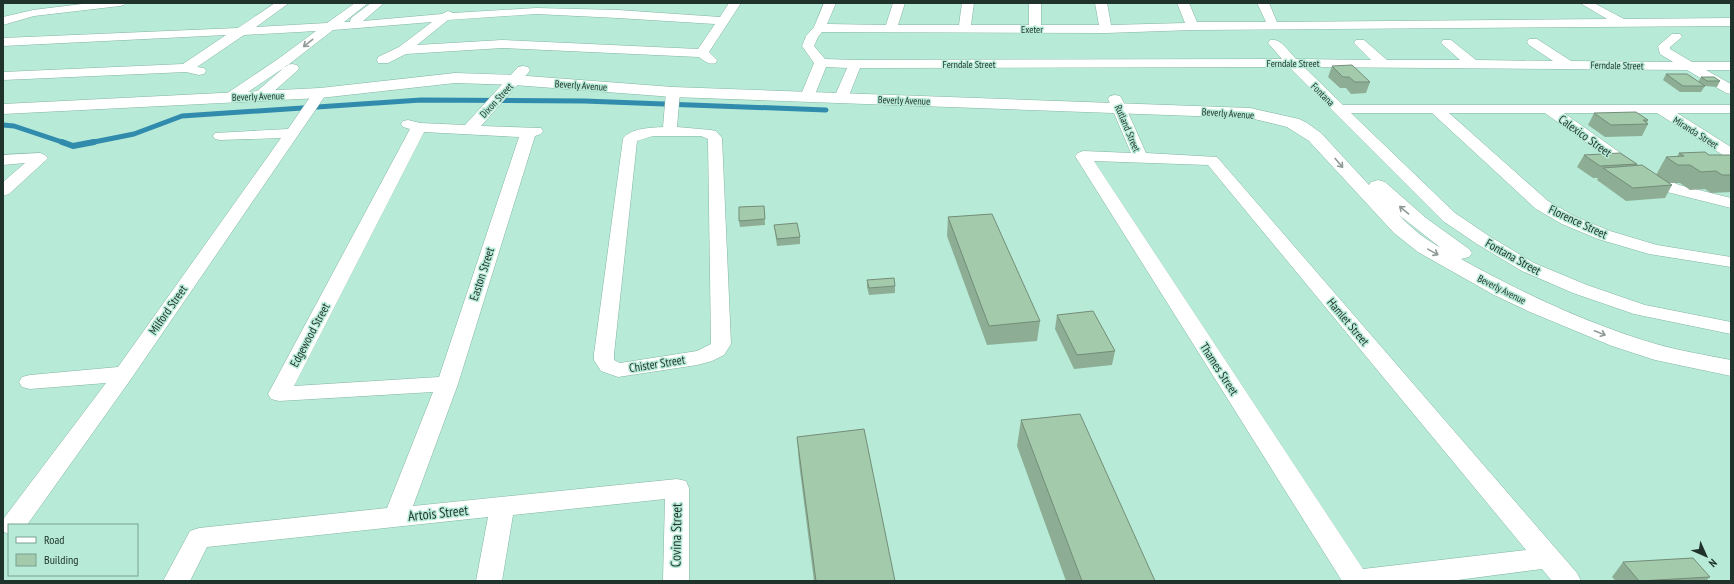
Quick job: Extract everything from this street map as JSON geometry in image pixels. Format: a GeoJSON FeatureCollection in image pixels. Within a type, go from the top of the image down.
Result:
{"type":"FeatureCollection","features":[{"type":"Feature","properties":{"kind":"street"},"geometry":{"type":"LineString","coordinates":[[3,21],[17,16],[38,3]]}},
{"type":"Feature","properties":{"kind":"street"},"geometry":{"type":"LineString","coordinates":[[17,16],[118,3]]}},
{"type":"Feature","properties":{"kind":"street"},"geometry":{"type":"LineString","coordinates":[[186,68],[283,3]]}},
{"type":"Feature","properties":{"kind":"street"},"geometry":{"type":"LineString","coordinates":[[237,93],[283,62],[362,3]]}},
{"type":"Feature","properties":{"kind":"street"},"geometry":{"type":"LineString","coordinates":[[265,92],[295,66],[378,3]]}},
{"type":"Feature","properties":{"kind":"street"},"geometry":{"type":"LineString","coordinates":[[383,60],[403,50],[463,3]]}},
{"type":"Feature","properties":{"kind":"street"},"geometry":{"type":"LineString","coordinates":[[618,14],[626,3]]}},
{"type":"Feature","properties":{"kind":"street"},"geometry":{"type":"LineString","coordinates":[[403,50],[502,44],[706,56],[723,21],[734,3]]}},
{"type":"Feature","properties":{"kind":"street"},"geometry":{"type":"LineString","coordinates":[[809,93],[821,63],[808,46],[812,36],[819,28],[830,3]]}},
{"type":"Feature","properties":{"kind":"street"},"geometry":{"type":"LineString","coordinates":[[891,28],[899,3]]}},
{"type":"Feature","properties":{"kind":"street"},"geometry":{"type":"LineString","coordinates":[[964,29],[968,3]]}},
{"type":"Feature","properties":{"kind":"street"},"geometry":{"type":"LineString","coordinates":[[1035,3],[1035,29]]}},
{"type":"Feature","properties":{"kind":"street"},"geometry":{"type":"LineString","coordinates":[[1101,3],[1106,29]]}},
{"type":"Feature","properties":{"kind":"street"},"geometry":{"type":"LineString","coordinates":[[1182,3],[1192,26]]}},
{"type":"Feature","properties":{"kind":"street"},"geometry":{"type":"LineString","coordinates":[[1264,3],[1273,25]]}},
{"type":"Feature","properties":{"kind":"street"},"geometry":{"type":"LineString","coordinates":[[1586,3],[1621,22]]}},
{"type":"Feature","properties":{"kind":"street"},"geometry":{"type":"LineString","coordinates":[[3,42],[328,27],[447,17],[540,7],[723,21]]}},
{"type":"Feature","properties":{"kind":"street","name":"Exeter"},"geometry":{"type":"LineString","coordinates":[[819,28],[1106,29],[1273,25],[1731,22]]}},
{"type":"Feature","properties":{"kind":"street"},"geometry":{"type":"LineString","coordinates":[[1676,37],[1664,46],[1664,51],[1731,90]]}},
{"type":"Feature","properties":{"kind":"street"},"geometry":{"type":"LineString","coordinates":[[1533,42],[1567,64]]}},
{"type":"Feature","properties":{"kind":"street","name":"Fontana"},"geometry":{"type":"LineString","coordinates":[[1274,43],[1338,109]]}},
{"type":"Feature","properties":{"kind":"street"},"geometry":{"type":"LineString","coordinates":[[1360,43],[1384,64]]}},
{"type":"Feature","properties":{"kind":"street"},"geometry":{"type":"LineString","coordinates":[[1447,43],[1473,64]]}},
{"type":"Feature","properties":{"kind":"street","name":"Ferndale Street"},"geometry":{"type":"LineString","coordinates":[[821,63],[1292,63],[1731,66]]}},
{"type":"Feature","properties":{"kind":"street"},"geometry":{"type":"LineString","coordinates":[[842,94],[855,64]]}},
{"type":"Feature","properties":{"kind":"street"},"geometry":{"type":"LineString","coordinates":[[3,76],[186,68],[199,71]]}},
{"type":"Feature","properties":{"kind":"street","name":"Beverly Avenue"},"geometry":{"type":"LineString","coordinates":[[3,101],[265,92],[306,86],[440,72],[477,70],[519,75],[672,101],[809,93]]}},
{"type":"Feature","properties":{"kind":"street","name":"Beverly Avenue"},"geometry":{"type":"LineString","coordinates":[[265,92],[313,103],[455,78],[519,75],[727,86],[809,93],[1118,104],[1250,113],[1293,122],[1315,137],[1401,230],[1432,252],[1502,290],[1538,307],[1620,341],[1655,352],[1731,368]]}},
{"type":"Feature","properties":{"kind":"street","name":"Dixon Street"},"geometry":{"type":"LineString","coordinates":[[468,130],[519,75]]}},
{"type":"Feature","properties":{"kind":"street","name":"Beverly Avenue"},"geometry":{"type":"LineString","coordinates":[[3,109],[237,93]]}},
{"type":"Feature","properties":{"kind":"street"},"geometry":{"type":"LineString","coordinates":[[670,133],[672,101]]}},
{"type":"Feature","properties":{"kind":"street","name":"Milford Street"},"geometry":{"type":"LineString","coordinates":[[14,524],[124,374],[313,103]]}},
{"type":"Feature","properties":{"kind":"street","name":"Beverly Avenue"},"geometry":{"type":"LineString","coordinates":[[1118,104],[1238,103],[1266,108],[1302,118],[1328,134],[1396,203],[1434,235],[1509,282],[1567,308],[1624,327],[1674,342],[1731,354]]}},
{"type":"Feature","properties":{"kind":"street","name":"Rutland Street"},"geometry":{"type":"LineString","coordinates":[[1118,104],[1140,157]]}},
{"type":"Feature","properties":{"kind":"street"},"geometry":{"type":"LineString","coordinates":[[1338,109],[1731,109]]}},
{"type":"Feature","properties":{"kind":"street","name":"Fontana Street"},"geometry":{"type":"LineString","coordinates":[[1338,109],[1449,217],[1483,240],[1528,267],[1580,289],[1641,310],[1731,328]]}},
{"type":"Feature","properties":{"kind":"street","name":"Florence Street"},"geometry":{"type":"LineString","coordinates":[[1436,109],[1542,205],[1568,220],[1604,235],[1655,250],[1731,262]]}},
{"type":"Feature","properties":{"kind":"street","name":"Calexico Street"},"geometry":{"type":"LineString","coordinates":[[1550,110],[1637,172],[1673,189],[1731,204]]}},
{"type":"Feature","properties":{"kind":"street","name":"Miranda Street"},"geometry":{"type":"LineString","coordinates":[[1662,110],[1731,154]]}},
{"type":"Feature","properties":{"kind":"street","name":"Easton Street"},"geometry":{"type":"LineString","coordinates":[[396,517],[447,384],[532,132],[468,130],[413,125]]}},
{"type":"Feature","properties":{"kind":"street","name":"Edgewood Street"},"geometry":{"type":"LineString","coordinates":[[413,125],[279,394],[447,384]]}},
{"type":"Feature","properties":{"kind":"street","name":"Chister Street"},"geometry":{"type":"LineString","coordinates":[[701,132],[711,134],[715,138],[721,344],[718,349],[709,355],[618,370],[608,366],[604,360],[630,138],[639,134],[670,133],[701,132]]}},
{"type":"Feature","properties":{"kind":"street"},"geometry":{"type":"LineString","coordinates":[[220,136],[292,133]]}},
{"type":"Feature","properties":{"kind":"street","name":"Hamlet Street"},"geometry":{"type":"LineString","coordinates":[[1083,156],[1212,160],[1568,581]]}},
{"type":"Feature","properties":{"kind":"street","name":"Thames Street"},"geometry":{"type":"LineString","coordinates":[[1083,156],[1356,581]]}},
{"type":"Feature","properties":{"kind":"street"},"geometry":{"type":"LineString","coordinates":[[3,160],[40,158],[3,191]]}},
{"type":"Feature","properties":{"kind":"street"},"geometry":{"type":"LineString","coordinates":[[30,382],[124,374]]}},
{"type":"Feature","properties":{"kind":"street","name":"Artois Street"},"geometry":{"type":"LineString","coordinates":[[176,581],[199,538],[677,488]]}},
{"type":"Feature","properties":{"kind":"street","name":"Covina Street"},"geometry":{"type":"LineString","coordinates":[[676,581],[677,488]]}},
{"type":"Feature","properties":{"kind":"street"},"geometry":{"type":"LineString","coordinates":[[489,581],[502,506]]}},
{"type":"Feature","properties":{"kind":"street"},"geometry":{"type":"LineString","coordinates":[[1360,581],[1548,558]]}},
{"type":"Feature","properties":{"kind":"building"},"geometry":{"type":"Polygon","coordinates":[[[1352,65],[1370,82],[1355,82],[1349,77],[1343,77],[1332,66],[1352,65]]]}},
{"type":"Feature","properties":{"kind":"building"},"geometry":{"type":"Polygon","coordinates":[[[1666,74],[1687,74],[1705,86],[1683,86],[1666,74]]]}},
{"type":"Feature","properties":{"kind":"building"},"geometry":{"type":"Polygon","coordinates":[[[1701,77],[1714,77],[1720,81],[1707,81],[1701,77]]]}},
{"type":"Feature","properties":{"kind":"building"},"geometry":{"type":"Polygon","coordinates":[[[1636,112],[1648,120],[1643,120],[1648,124],[1611,125],[1594,113],[1636,112]]]}},
{"type":"Feature","properties":{"kind":"building"},"geometry":{"type":"Polygon","coordinates":[[[1705,152],[1709,155],[1731,155],[1731,175],[1722,175],[1716,171],[1701,172],[1690,165],[1678,165],[1666,157],[1684,156],[1679,153],[1705,152]]]}},
{"type":"Feature","properties":{"kind":"building"},"geometry":{"type":"Polygon","coordinates":[[[1620,153],[1637,164],[1600,166],[1584,155],[1620,153]]]}},
{"type":"Feature","properties":{"kind":"building"},"geometry":{"type":"Polygon","coordinates":[[[1642,165],[1672,185],[1633,188],[1603,168],[1642,165]]]}},
{"type":"Feature","properties":{"kind":"building"},"geometry":{"type":"Polygon","coordinates":[[[764,206],[765,219],[739,221],[739,207],[764,206]]]}},
{"type":"Feature","properties":{"kind":"building"},"geometry":{"type":"Polygon","coordinates":[[[992,214],[1040,321],[989,326],[948,217],[992,214]]]}},
{"type":"Feature","properties":{"kind":"building"},"geometry":{"type":"Polygon","coordinates":[[[797,223],[800,237],[777,239],[774,225],[797,223]]]}},
{"type":"Feature","properties":{"kind":"building"},"geometry":{"type":"Polygon","coordinates":[[[894,278],[895,286],[869,288],[867,280],[894,278]]]}},
{"type":"Feature","properties":{"kind":"building"},"geometry":{"type":"Polygon","coordinates":[[[1093,311],[1115,351],[1077,355],[1057,315],[1093,311]]]}},
{"type":"Feature","properties":{"kind":"building"},"geometry":{"type":"Polygon","coordinates":[[[1080,414],[1155,581],[1082,581],[1021,420],[1080,414]]]}},
{"type":"Feature","properties":{"kind":"building"},"geometry":{"type":"Polygon","coordinates":[[[864,429],[895,581],[816,581],[797,437],[864,429]]]}},
{"type":"Feature","properties":{"kind":"building"},"geometry":{"type":"Polygon","coordinates":[[[1693,558],[1710,577],[1639,581],[1623,562],[1693,558]]]}},
{"type":"Feature","properties":{"kind":"waterway"},"geometry":{"type":"LineString","coordinates":[[94,142],[134,134],[182,116],[421,100],[584,101],[826,110]]}},
{"type":"Feature","properties":{"kind":"waterway"},"geometry":{"type":"LineString","coordinates":[[3,125],[14,126],[62,142]]}},
{"type":"Feature","properties":{"kind":"waterway"},"geometry":{"type":"LineString","coordinates":[[62,142],[73,146],[94,142]]}},
{"type":"Feature","properties":{"kind":"waterway"},"geometry":{"type":"LineString","coordinates":[[89,143],[94,142]]}}]}
